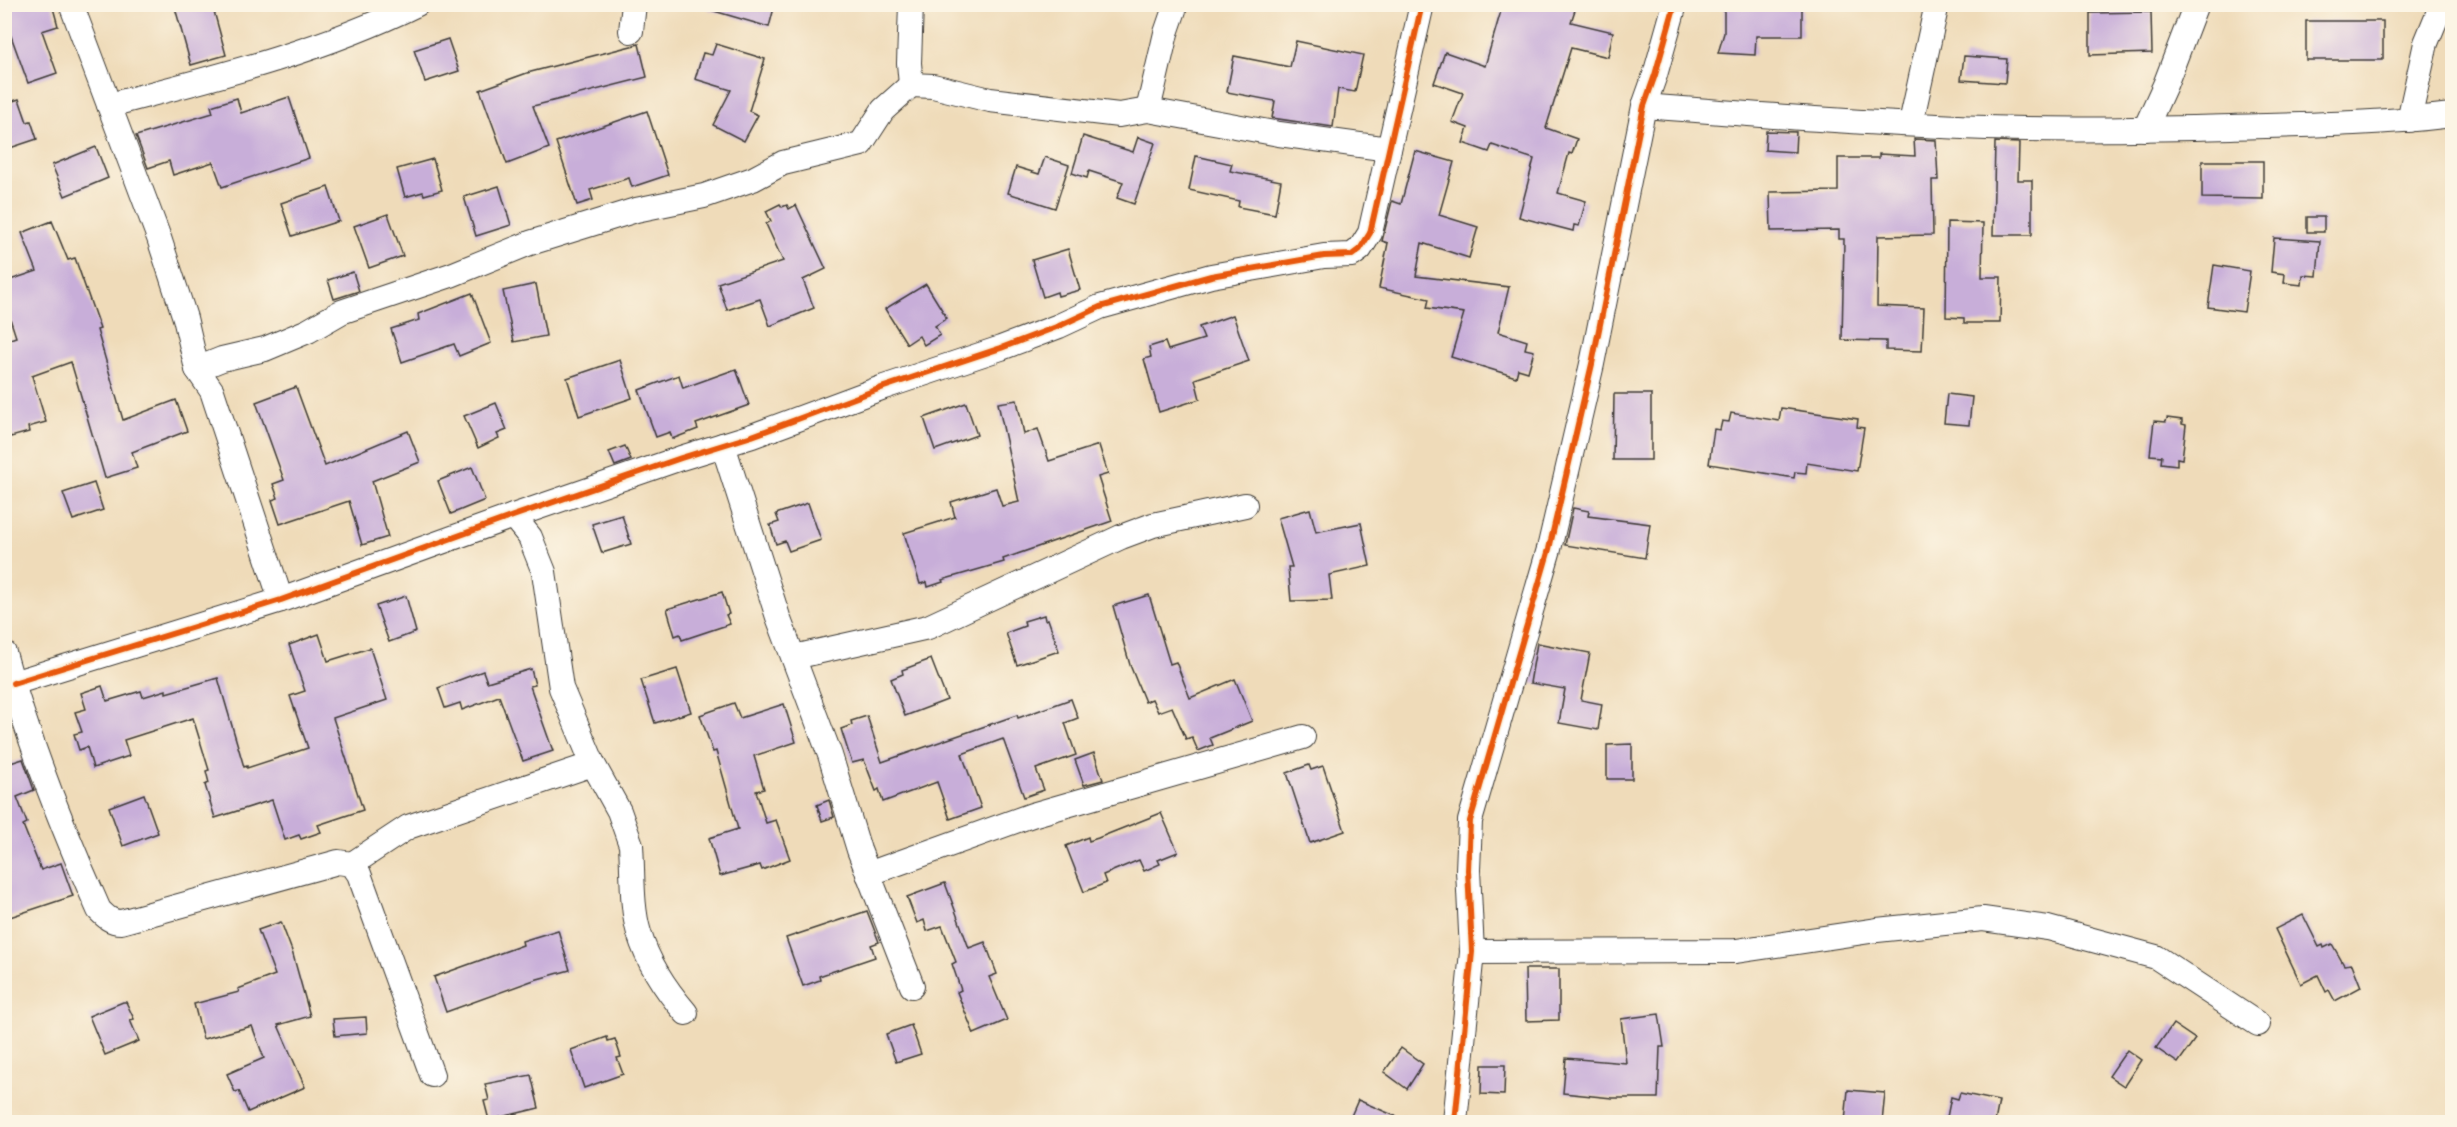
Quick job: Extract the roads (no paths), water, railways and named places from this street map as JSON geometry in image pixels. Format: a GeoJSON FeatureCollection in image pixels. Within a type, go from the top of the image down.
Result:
{"type":"FeatureCollection","features":[{"type":"Feature","properties":{"kind":"street"},"geometry":{"type":"LineString","coordinates":[[71,4],[159,238],[185,318],[197,369],[212,391],[281,600]]}},
{"type":"Feature","properties":{"kind":"street"},"geometry":{"type":"LineString","coordinates":[[109,105],[216,77],[309,48],[387,19],[417,4]]}},
{"type":"Feature","properties":{"kind":"street"},"geometry":{"type":"LineString","coordinates":[[631,31],[634,4]]}},
{"type":"Feature","properties":{"kind":"street"},"geometry":{"type":"LineString","coordinates":[[911,4],[909,63],[911,85]]}},
{"type":"Feature","properties":{"kind":"street"},"geometry":{"type":"LineString","coordinates":[[1148,110],[1166,33],[1176,4]]}},
{"type":"Feature","properties":{"kind":"street"},"geometry":{"type":"LineString","coordinates":[[13,683],[281,600],[513,516],[1001,348],[1059,326],[1100,307],[1211,276],[1324,256],[1352,255],[1360,249],[1370,233],[1422,4]]}},
{"type":"Feature","properties":{"kind":"street"},"geometry":{"type":"LineString","coordinates":[[1455,1122],[1472,952],[1468,870],[1470,821],[1549,549],[1592,364],[1644,106],[1675,4]]}},
{"type":"Feature","properties":{"kind":"street"},"geometry":{"type":"LineString","coordinates":[[1911,123],[1937,4]]}},
{"type":"Feature","properties":{"kind":"street"},"geometry":{"type":"LineString","coordinates":[[2145,129],[2165,85],[2196,4]]}},
{"type":"Feature","properties":{"kind":"street"},"geometry":{"type":"LineString","coordinates":[[2409,120],[2426,43],[2442,4]]}},
{"type":"Feature","properties":{"kind":"street"},"geometry":{"type":"LineString","coordinates":[[197,369],[222,359],[265,350],[308,331],[341,312],[451,275],[530,243],[636,210],[704,196],[753,179],[783,163],[861,144],[883,110],[911,85],[933,86],[990,100],[1119,116],[1148,110],[1279,134],[1389,148]]}},
{"type":"Feature","properties":{"kind":"street"},"geometry":{"type":"LineString","coordinates":[[1644,106],[1820,120],[1987,128],[2145,129],[2409,120],[2452,115]]}},
{"type":"Feature","properties":{"kind":"street"},"geometry":{"type":"LineString","coordinates":[[723,445],[778,617],[830,755],[859,850],[912,986]]}},
{"type":"Feature","properties":{"kind":"street"},"geometry":{"type":"LineString","coordinates":[[794,657],[928,627],[1121,537],[1153,525],[1245,505]]}},
{"type":"Feature","properties":{"kind":"street"},"geometry":{"type":"LineString","coordinates":[[513,516],[530,537],[544,572],[558,678],[593,764],[619,811],[631,845],[639,933],[659,977],[668,992],[686,1013]]}},
{"type":"Feature","properties":{"kind":"street"},"geometry":{"type":"LineString","coordinates":[[4,653],[64,831],[99,910],[106,918],[114,922],[121,922],[338,862],[352,864],[408,827],[593,764]]}},
{"type":"Feature","properties":{"kind":"street"},"geometry":{"type":"LineString","coordinates":[[868,874],[1032,815],[1303,737]]}},
{"type":"Feature","properties":{"kind":"street"},"geometry":{"type":"LineString","coordinates":[[352,864],[359,874],[432,1075]]}},
{"type":"Feature","properties":{"kind":"street"},"geometry":{"type":"LineString","coordinates":[[1472,952],[1736,951],[1877,930],[1983,919],[2048,928],[2156,957],[2258,1024]]}}]}
